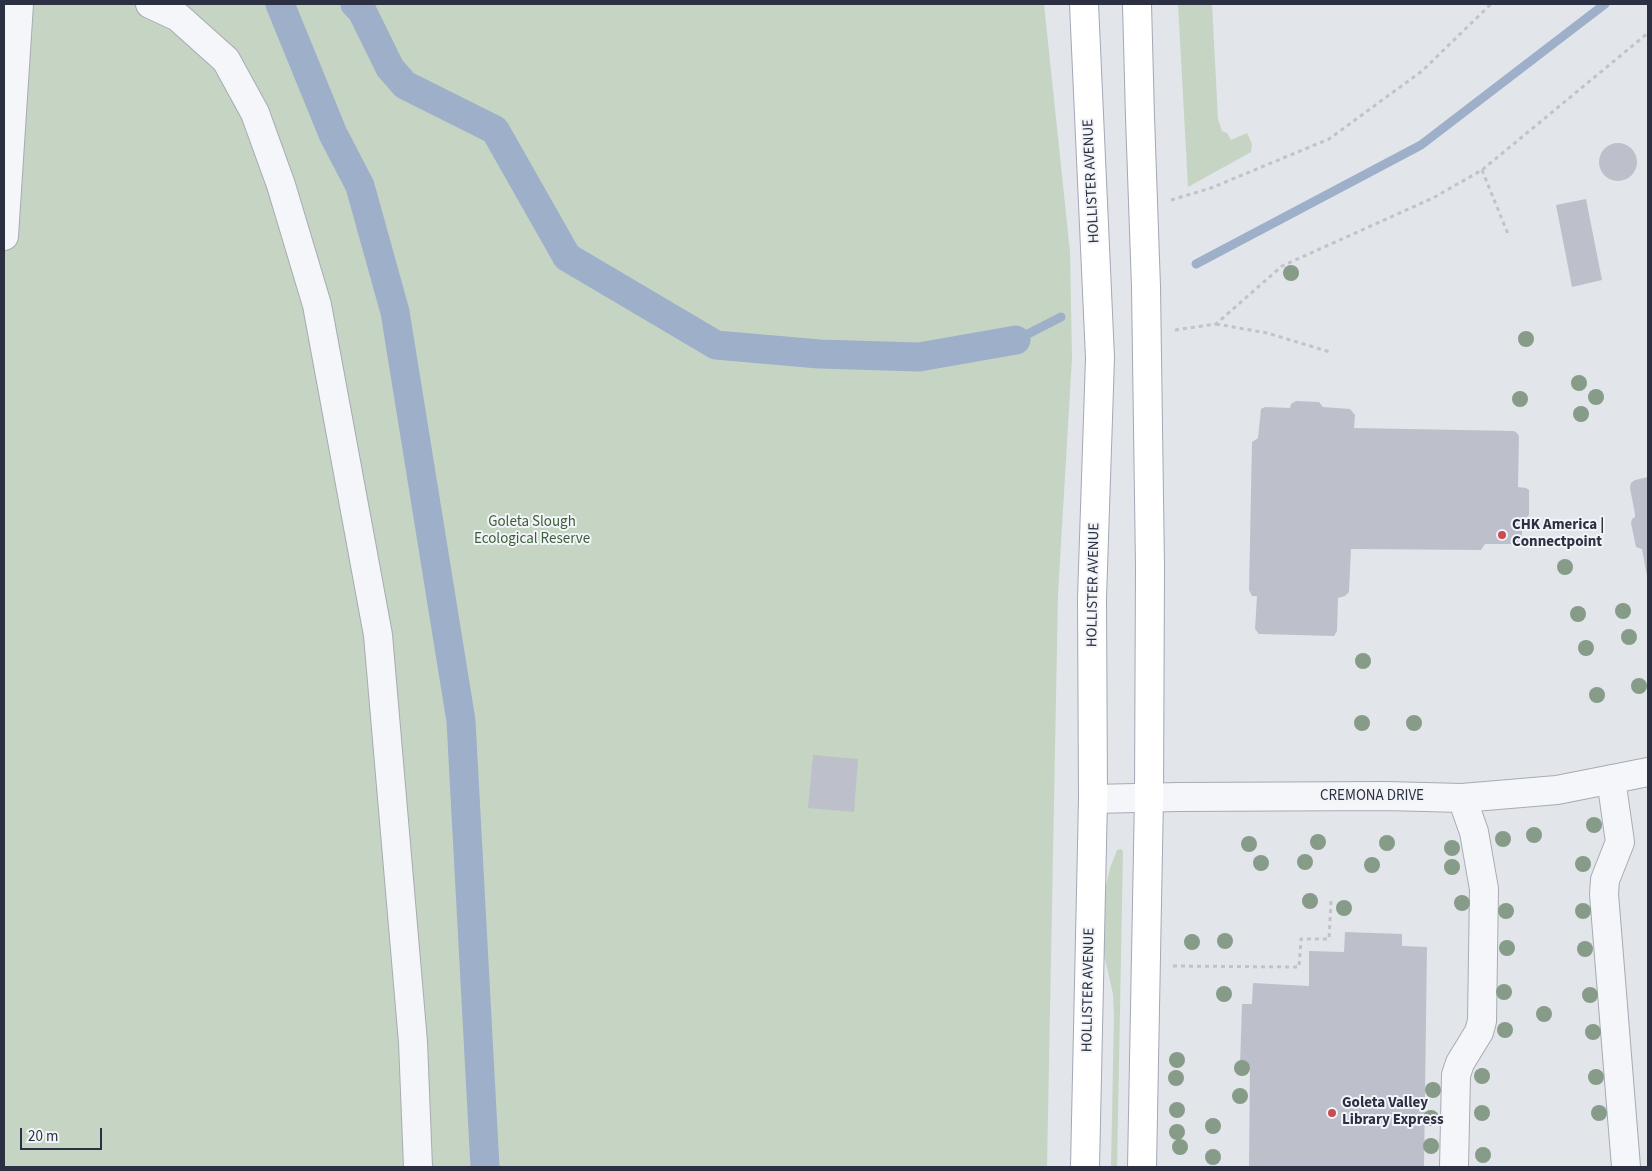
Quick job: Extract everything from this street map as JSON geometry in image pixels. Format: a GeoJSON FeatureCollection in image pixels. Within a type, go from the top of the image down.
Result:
{"type":"FeatureCollection","features":[{"type":"Feature","properties":{"kind":"main road","name":"HOLLISTER AVENUE"},"geometry":{"type":"LineString","coordinates":[[1084,4],[1100,358],[1092,598],[1093,799],[1085,1167]]}},
{"type":"Feature","properties":{"kind":"main road"},"geometry":{"type":"LineString","coordinates":[[1137,4],[1146,287],[1150,566],[1149,798],[1142,1167]]}},
{"type":"Feature","properties":{"kind":"street"},"geometry":{"type":"LineString","coordinates":[[4,236],[20,4]]}},
{"type":"Feature","properties":{"kind":"street"},"geometry":{"type":"LineString","coordinates":[[150,4],[178,17],[226,60],[255,113],[280,185],[317,305],[378,635],[413,1042],[418,1167]]}},
{"type":"Feature","properties":{"kind":"street","name":"CREMONA DRIVE"},"geometry":{"type":"LineString","coordinates":[[1093,799],[1386,796],[1462,798],[1558,790],[1648,772]]}},
{"type":"Feature","properties":{"kind":"street"},"geometry":{"type":"LineString","coordinates":[[1611,779],[1620,842],[1605,880],[1604,894],[1626,1167]]}},
{"type":"Feature","properties":{"kind":"street"},"geometry":{"type":"LineString","coordinates":[[1454,1167],[1456,1075],[1460,1063],[1479,1032],[1482,1021],[1484,889],[1474,832],[1462,798]]}},
{"type":"Feature","properties":{"kind":"path"},"geometry":{"type":"LineString","coordinates":[[1170,201],[1211,188],[1329,139],[1422,71],[1491,4]]}},
{"type":"Feature","properties":{"kind":"path"},"geometry":{"type":"LineString","coordinates":[[1216,324],[1282,266],[1433,198],[1482,170],[1648,33]]}},
{"type":"Feature","properties":{"kind":"path"},"geometry":{"type":"LineString","coordinates":[[1482,170],[1508,234]]}},
{"type":"Feature","properties":{"kind":"path"},"geometry":{"type":"LineString","coordinates":[[1175,330],[1216,324],[1267,333],[1330,352]]}},
{"type":"Feature","properties":{"kind":"path"},"geometry":{"type":"LineString","coordinates":[[1168,966],[1299,967],[1300,939],[1330,940],[1330,901]]}},
{"type":"Feature","properties":{"kind":"green space","name":"Goleta Slough Ecological Reserve"},"geometry":{"type":"Polygon","coordinates":[[[4,4],[1044,4],[1070,252],[1072,358],[1058,594],[1047,1167],[4,1167],[4,4]]]}},
{"type":"Feature","properties":{"kind":"green space"},"geometry":{"type":"Polygon","coordinates":[[[1178,4],[1212,4],[1218,119],[1222,131],[1227,133],[1231,140],[1247,133],[1252,144],[1251,152],[1188,187],[1178,4]]]}},
{"type":"Feature","properties":{"kind":"green space"},"geometry":{"type":"Polygon","coordinates":[[[1121,849],[1123,851],[1117,1167],[1111,1167],[1114,1015],[1113,994],[1103,950],[1105,890],[1110,868],[1117,850],[1121,849]]]}},
{"type":"Feature","properties":{"kind":"building"},"geometry":{"type":"Polygon","coordinates":[[[1618,143],[1632,148],[1637,162],[1632,176],[1618,181],[1604,176],[1599,162],[1604,148],[1618,143]]]}},
{"type":"Feature","properties":{"kind":"building"},"geometry":{"type":"Polygon","coordinates":[[[1586,199],[1602,280],[1572,287],[1556,205],[1586,199]]]}},
{"type":"Feature","properties":{"kind":"building"},"geometry":{"type":"Polygon","coordinates":[[[1296,401],[1319,402],[1323,407],[1350,409],[1355,415],[1354,428],[1514,431],[1519,436],[1518,487],[1529,490],[1529,515],[1522,519],[1522,540],[1518,544],[1485,544],[1481,550],[1351,549],[1349,592],[1345,596],[1338,598],[1337,631],[1334,636],[1259,634],[1255,629],[1257,596],[1252,596],[1249,590],[1252,442],[1258,438],[1261,409],[1265,407],[1290,408],[1291,404],[1296,401]]]}},
{"type":"Feature","properties":{"kind":"building"},"geometry":{"type":"Polygon","coordinates":[[[1648,477],[1647,576],[1642,549],[1636,547],[1631,523],[1635,514],[1630,488],[1631,483],[1635,480],[1648,477]]]}},
{"type":"Feature","properties":{"kind":"building"},"geometry":{"type":"Polygon","coordinates":[[[813,755],[858,759],[854,812],[808,808],[813,755]]]}},
{"type":"Feature","properties":{"kind":"building"},"geometry":{"type":"Polygon","coordinates":[[[1345,932],[1402,934],[1402,946],[1427,947],[1424,1167],[1249,1167],[1250,1066],[1240,1065],[1242,1004],[1252,1004],[1253,983],[1309,986],[1309,951],[1344,952],[1345,932]]]}},
{"type":"Feature","properties":{"kind":"waterway"},"geometry":{"type":"LineString","coordinates":[[280,4],[333,134],[360,186],[395,312],[461,721],[485,1167]]}},
{"type":"Feature","properties":{"kind":"waterway"},"geometry":{"type":"LineString","coordinates":[[355,4],[362,11],[390,68],[405,85],[495,130],[567,257],[716,345],[819,354],[919,357],[1016,340]]}},
{"type":"Feature","properties":{"kind":"waterway"},"geometry":{"type":"LineString","coordinates":[[1196,264],[1421,145],[1605,4]]}},
{"type":"Feature","properties":{"kind":"waterway"},"geometry":{"type":"LineString","coordinates":[[1016,340],[1061,317]]}},
{"type":"Feature","properties":{"kind":"place","name":"CHK America | Connectpoint"},"geometry":{"type":"Point","coordinates":[1502,535]}},
{"type":"Feature","properties":{"kind":"place","name":"Goleta Valley Library Express"},"geometry":{"type":"Point","coordinates":[1332,1113]}}]}
